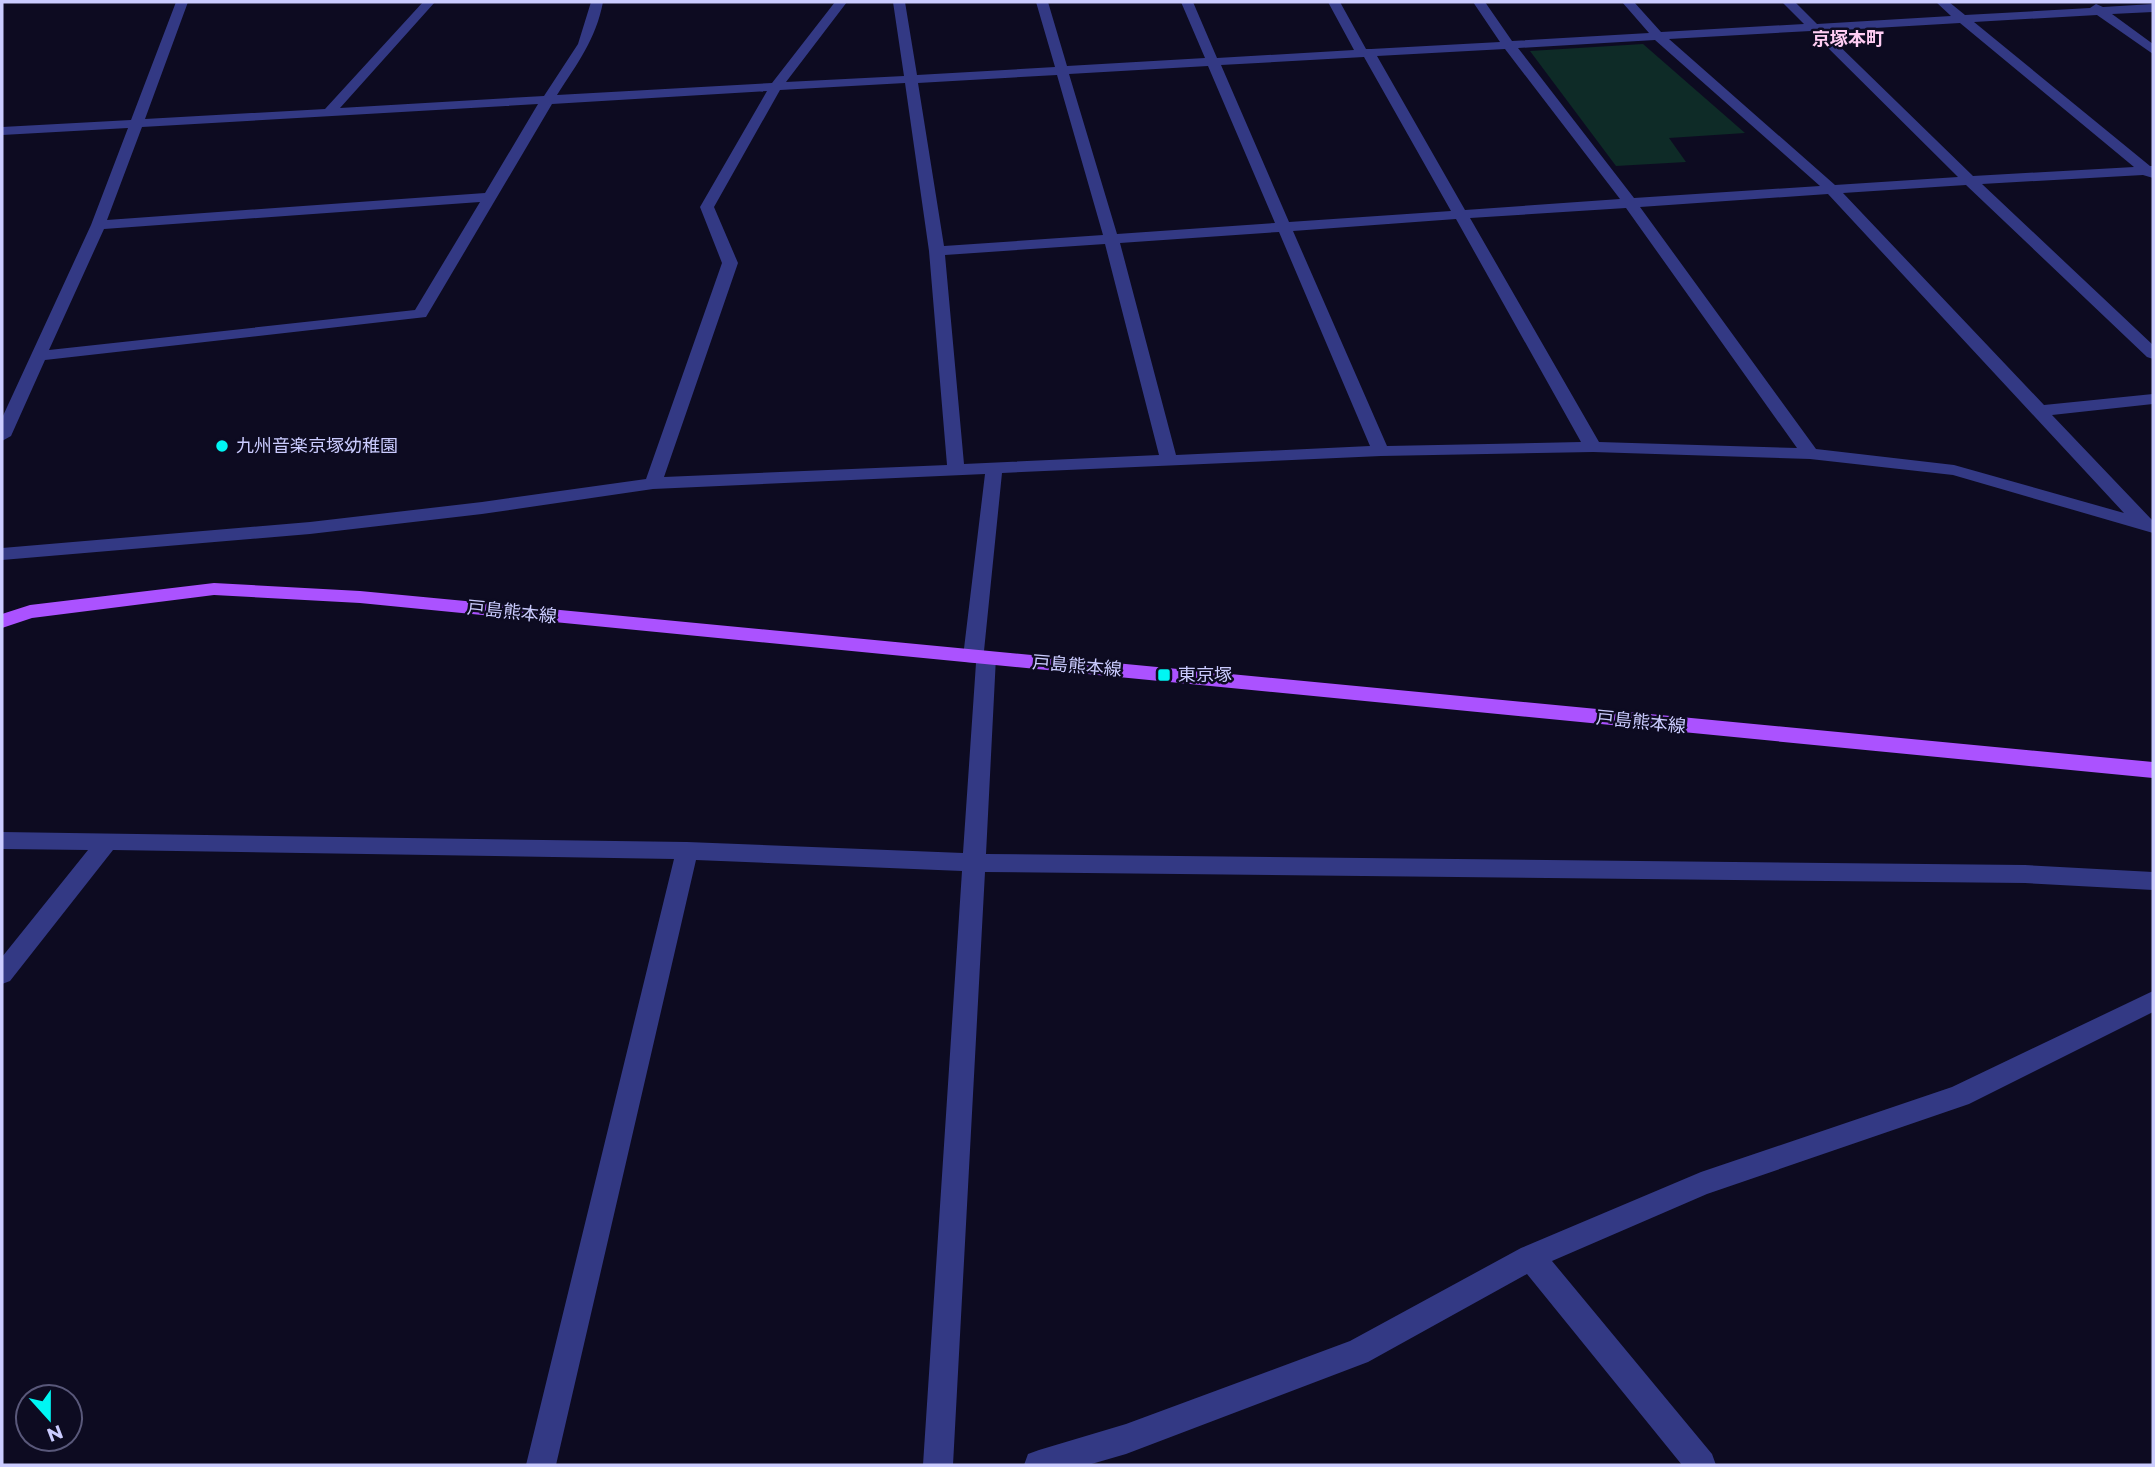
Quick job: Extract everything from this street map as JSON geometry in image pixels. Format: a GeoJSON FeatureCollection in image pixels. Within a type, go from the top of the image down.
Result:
{"type":"FeatureCollection","features":[{"type":"Feature","properties":{"kind":"main road","name":"戸島熊本線"},"geometry":{"type":"LineString","coordinates":[[2,621],[30,612],[214,589],[374,598],[2153,770]]}},
{"type":"Feature","properties":{"kind":"street"},"geometry":{"type":"LineString","coordinates":[[2,436],[98,225],[182,2]]}},
{"type":"Feature","properties":{"kind":"street"},"geometry":{"type":"LineString","coordinates":[[330,111],[429,2]]}},
{"type":"Feature","properties":{"kind":"street"},"geometry":{"type":"LineString","coordinates":[[38,356],[420,314],[492,198],[548,99],[580,54],[594,20],[597,2]]}},
{"type":"Feature","properties":{"kind":"street"},"geometry":{"type":"LineString","coordinates":[[653,484],[730,263],[707,207],[775,88],[841,2]]}},
{"type":"Feature","properties":{"kind":"street"},"geometry":{"type":"LineString","coordinates":[[899,2],[937,251],[956,471]]}},
{"type":"Feature","properties":{"kind":"street"},"geometry":{"type":"LineString","coordinates":[[1042,2],[1111,238],[1169,461]]}},
{"type":"Feature","properties":{"kind":"street"},"geometry":{"type":"LineString","coordinates":[[1187,2],[1286,225],[1381,451]]}},
{"type":"Feature","properties":{"kind":"street"},"geometry":{"type":"LineString","coordinates":[[1334,2],[1461,215],[1593,447]]}},
{"type":"Feature","properties":{"kind":"street"},"geometry":{"type":"LineString","coordinates":[[1479,2],[1630,203],[1810,454]]}},
{"type":"Feature","properties":{"kind":"street"},"geometry":{"type":"LineString","coordinates":[[1628,2],[1657,35],[1832,189],[2149,525]]}},
{"type":"Feature","properties":{"kind":"street"},"geometry":{"type":"LineString","coordinates":[[1788,2],[1970,181],[2153,354]]}},
{"type":"Feature","properties":{"kind":"street"},"geometry":{"type":"LineString","coordinates":[[1942,2],[2151,172]]}},
{"type":"Feature","properties":{"kind":"street"},"geometry":{"type":"LineString","coordinates":[[2087,2],[2153,50]]}},
{"type":"Feature","properties":{"kind":"street"},"geometry":{"type":"LineString","coordinates":[[2,131],[135,121],[775,88],[1212,60],[2153,8]]}},
{"type":"Feature","properties":{"kind":"street"},"geometry":{"type":"LineString","coordinates":[[937,251],[1832,189],[2151,172]]}},
{"type":"Feature","properties":{"kind":"street"},"geometry":{"type":"LineString","coordinates":[[98,225],[492,198]]}},
{"type":"Feature","properties":{"kind":"street"},"geometry":{"type":"LineString","coordinates":[[2039,411],[2153,399]]}},
{"type":"Feature","properties":{"kind":"street"},"geometry":{"type":"LineString","coordinates":[[2,554],[310,528],[653,484],[1381,451],[1593,447],[1810,454],[1954,470],[2149,525]]}},
{"type":"Feature","properties":{"kind":"street"},"geometry":{"type":"LineString","coordinates":[[938,1465],[974,862],[980,657],[994,469]]}},
{"type":"Feature","properties":{"kind":"street"},"geometry":{"type":"LineString","coordinates":[[2,840],[687,851],[974,862],[2025,874],[2153,881]]}},
{"type":"Feature","properties":{"kind":"street"},"geometry":{"type":"LineString","coordinates":[[2,974],[106,843]]}},
{"type":"Feature","properties":{"kind":"street"},"geometry":{"type":"LineString","coordinates":[[541,1465],[687,851]]}},
{"type":"Feature","properties":{"kind":"street"},"geometry":{"type":"LineString","coordinates":[[1039,1465],[1126,1438],[1358,1352],[1531,1256],[1701,1184],[1960,1096],[2153,1001]]}},
{"type":"Feature","properties":{"kind":"street"},"geometry":{"type":"LineString","coordinates":[[1531,1256],[1701,1465]]}},
{"type":"Feature","properties":{"kind":"green space"},"geometry":{"type":"Polygon","coordinates":[[[1643,44],[1745,133],[1669,138],[1686,162],[1616,166],[1530,51],[1643,44]]]}},
{"type":"Feature","properties":{"kind":"place","name":"九州音楽京塚幼稚園"},"geometry":{"type":"Point","coordinates":[222,446]}},
{"type":"Feature","properties":{"kind":"place","name":"東京塚"},"geometry":{"type":"Point","coordinates":[1164,675]}},
{"type":"Feature","properties":{"kind":"district","name":"京塚本町"},"geometry":{"type":"Point","coordinates":[1848,39]}}]}
